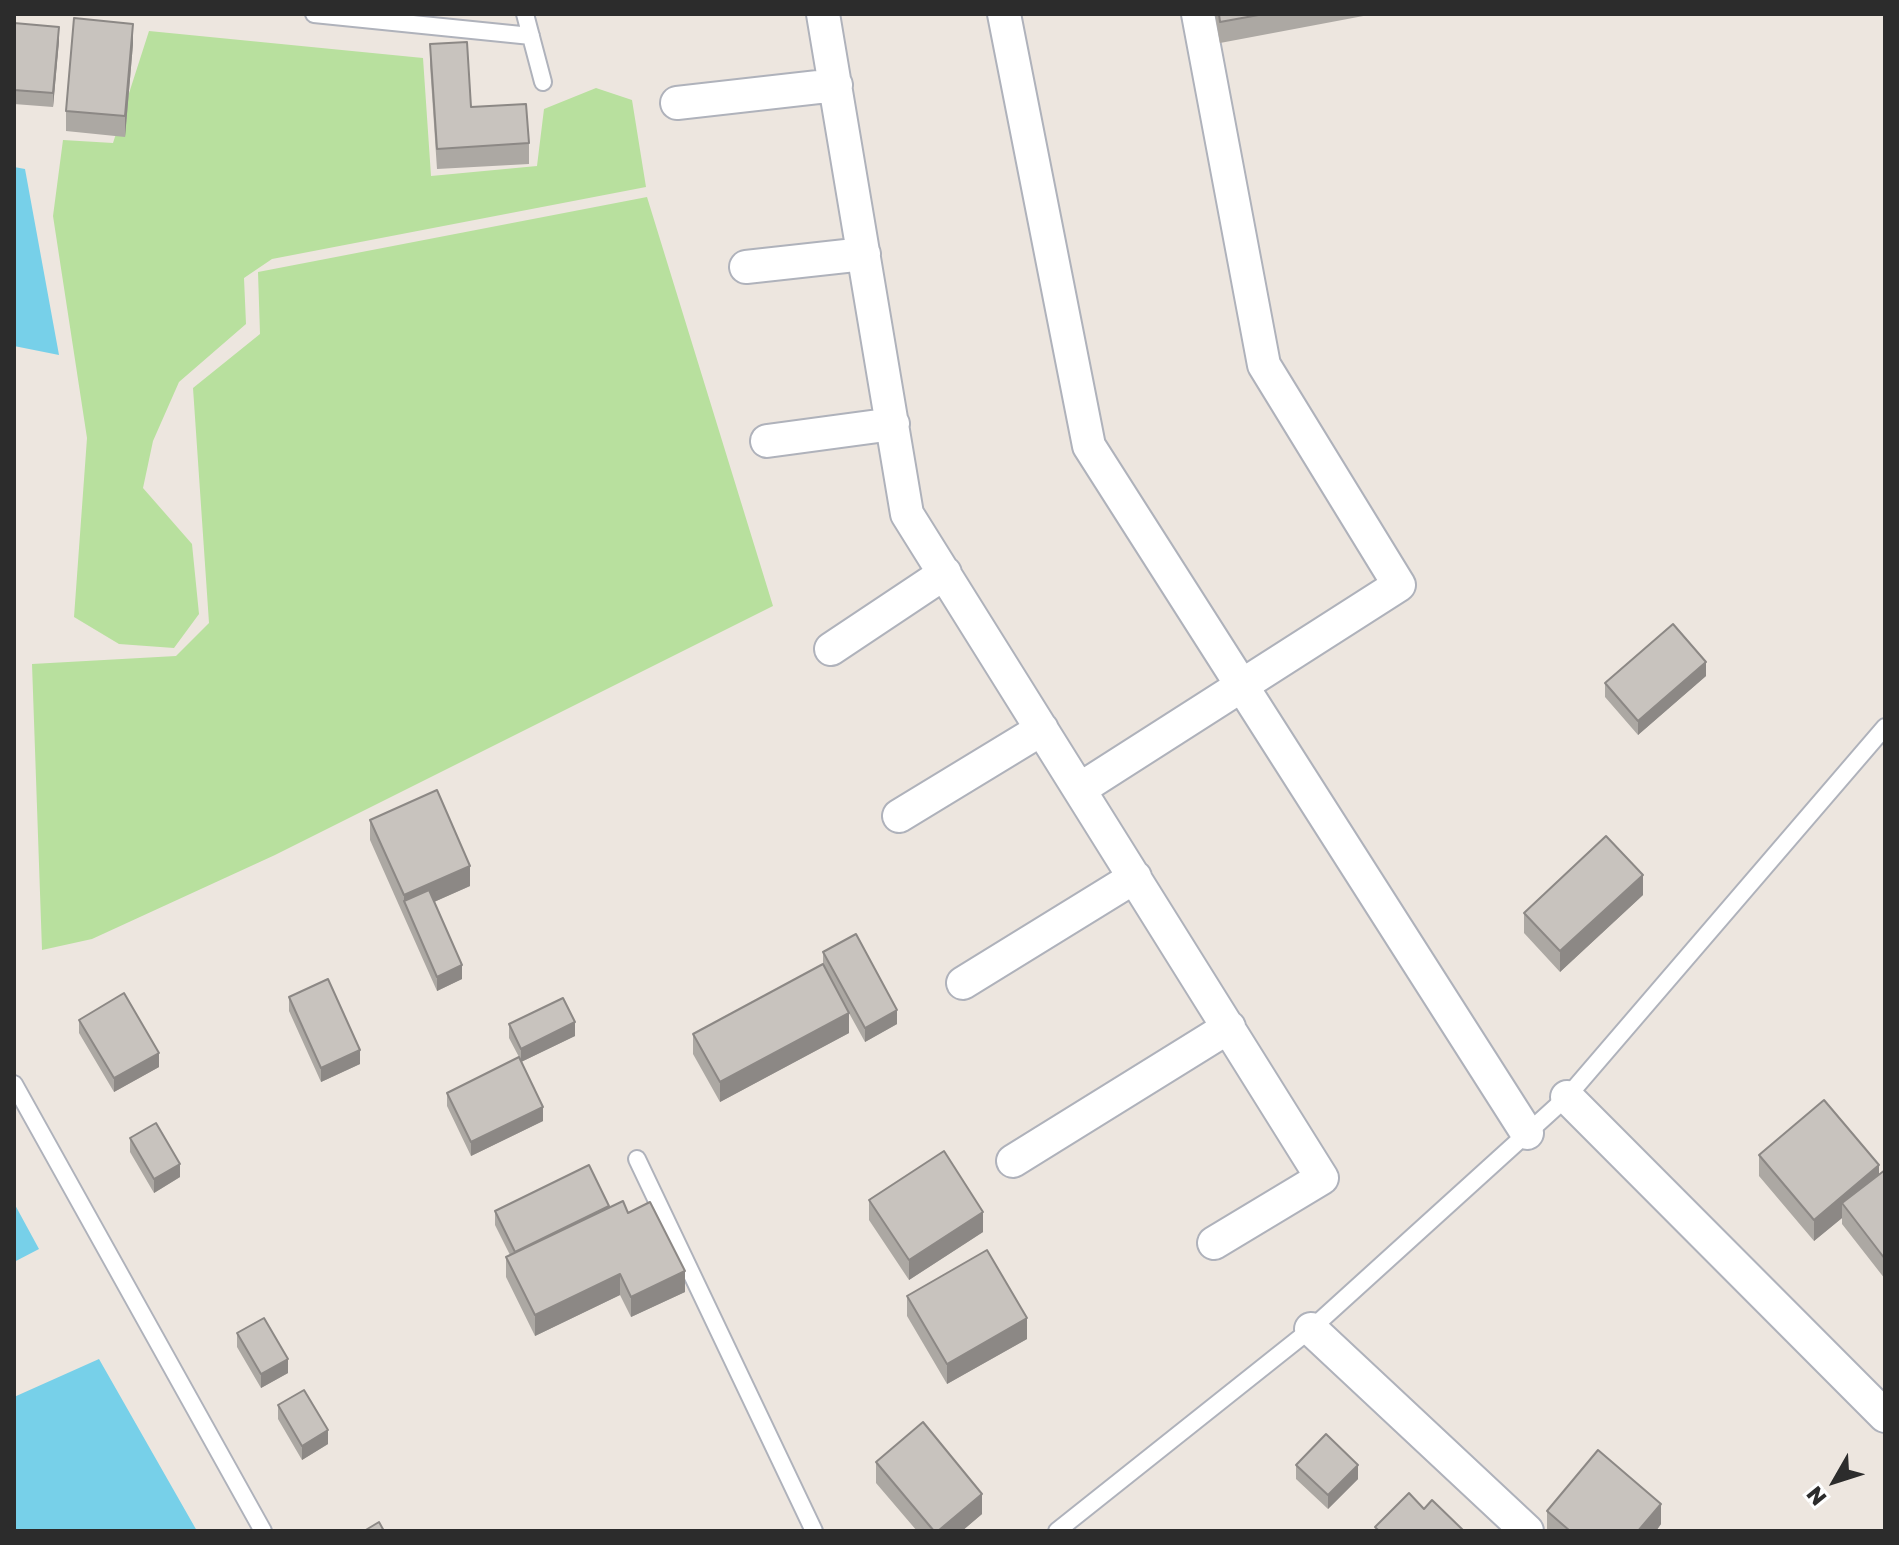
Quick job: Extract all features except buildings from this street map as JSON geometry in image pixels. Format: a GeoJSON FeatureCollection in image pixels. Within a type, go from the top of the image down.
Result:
{"type":"FeatureCollection","features":[{"type":"Feature","properties":{"kind":"street"},"geometry":{"type":"LineString","coordinates":[[823,14],[907,514],[1322,1178],[1214,1243]]}},
{"type":"Feature","properties":{"kind":"street"},"geometry":{"type":"LineString","coordinates":[[1004,14],[1089,446],[1527,1133]]}},
{"type":"Feature","properties":{"kind":"street"},"geometry":{"type":"LineString","coordinates":[[1080,789],[1399,585],[1264,365],[1198,14]]}},
{"type":"Feature","properties":{"kind":"street"},"geometry":{"type":"LineString","coordinates":[[677,103],[836,85]]}},
{"type":"Feature","properties":{"kind":"street"},"geometry":{"type":"LineString","coordinates":[[746,267],[864,254]]}},
{"type":"Feature","properties":{"kind":"street"},"geometry":{"type":"LineString","coordinates":[[767,441],[893,424]]}},
{"type":"Feature","properties":{"kind":"street"},"geometry":{"type":"LineString","coordinates":[[831,649],[945,573]]}},
{"type":"Feature","properties":{"kind":"street"},"geometry":{"type":"LineString","coordinates":[[899,816],[1042,729]]}},
{"type":"Feature","properties":{"kind":"street"},"geometry":{"type":"LineString","coordinates":[[963,983],[1135,877]]}},
{"type":"Feature","properties":{"kind":"street"},"geometry":{"type":"LineString","coordinates":[[1013,1161],[1229,1027]]}},
{"type":"Feature","properties":{"kind":"street"},"geometry":{"type":"LineString","coordinates":[[1567,1097],[1885,1416]]}},
{"type":"Feature","properties":{"kind":"street"},"geometry":{"type":"LineString","coordinates":[[1311,1329],[1527,1531]]}},
{"type":"Feature","properties":{"kind":"lane"},"geometry":{"type":"LineString","coordinates":[[314,14],[531,36]]}},
{"type":"Feature","properties":{"kind":"lane"},"geometry":{"type":"LineString","coordinates":[[525,14],[543,82]]}},
{"type":"Feature","properties":{"kind":"lane"},"geometry":{"type":"LineString","coordinates":[[1057,1531],[1311,1329],[1567,1097],[1885,727]]}},
{"type":"Feature","properties":{"kind":"lane"},"geometry":{"type":"LineString","coordinates":[[14,1084],[263,1531]]}},
{"type":"Feature","properties":{"kind":"lane"},"geometry":{"type":"LineString","coordinates":[[637,1159],[814,1531]]}},
{"type":"Feature","properties":{"kind":"green space"},"geometry":{"type":"Polygon","coordinates":[[[149,31],[423,58],[431,176],[537,166],[544,109],[596,88],[632,100],[646,187],[272,259],[244,278],[246,324],[179,382],[153,441],[143,488],[192,544],[199,614],[174,648],[119,644],[74,617],[87,438],[53,216],[63,140],[113,143],[149,31]]]}},
{"type":"Feature","properties":{"kind":"green space"},"geometry":{"type":"Polygon","coordinates":[[[647,197],[773,606],[275,855],[92,939],[42,950],[32,664],[176,656],[209,623],[193,388],[260,334],[258,272],[647,197]]]}},
{"type":"Feature","properties":{"kind":"water"},"geometry":{"type":"Polygon","coordinates":[[[14,167],[25,169],[59,355],[14,346],[14,167]]]}},
{"type":"Feature","properties":{"kind":"water"},"geometry":{"type":"Polygon","coordinates":[[[14,1203],[39,1249],[14,1262],[14,1203]]]}},
{"type":"Feature","properties":{"kind":"water"},"geometry":{"type":"Polygon","coordinates":[[[99,1359],[197,1531],[14,1531],[14,1397],[99,1359]]]}}]}
